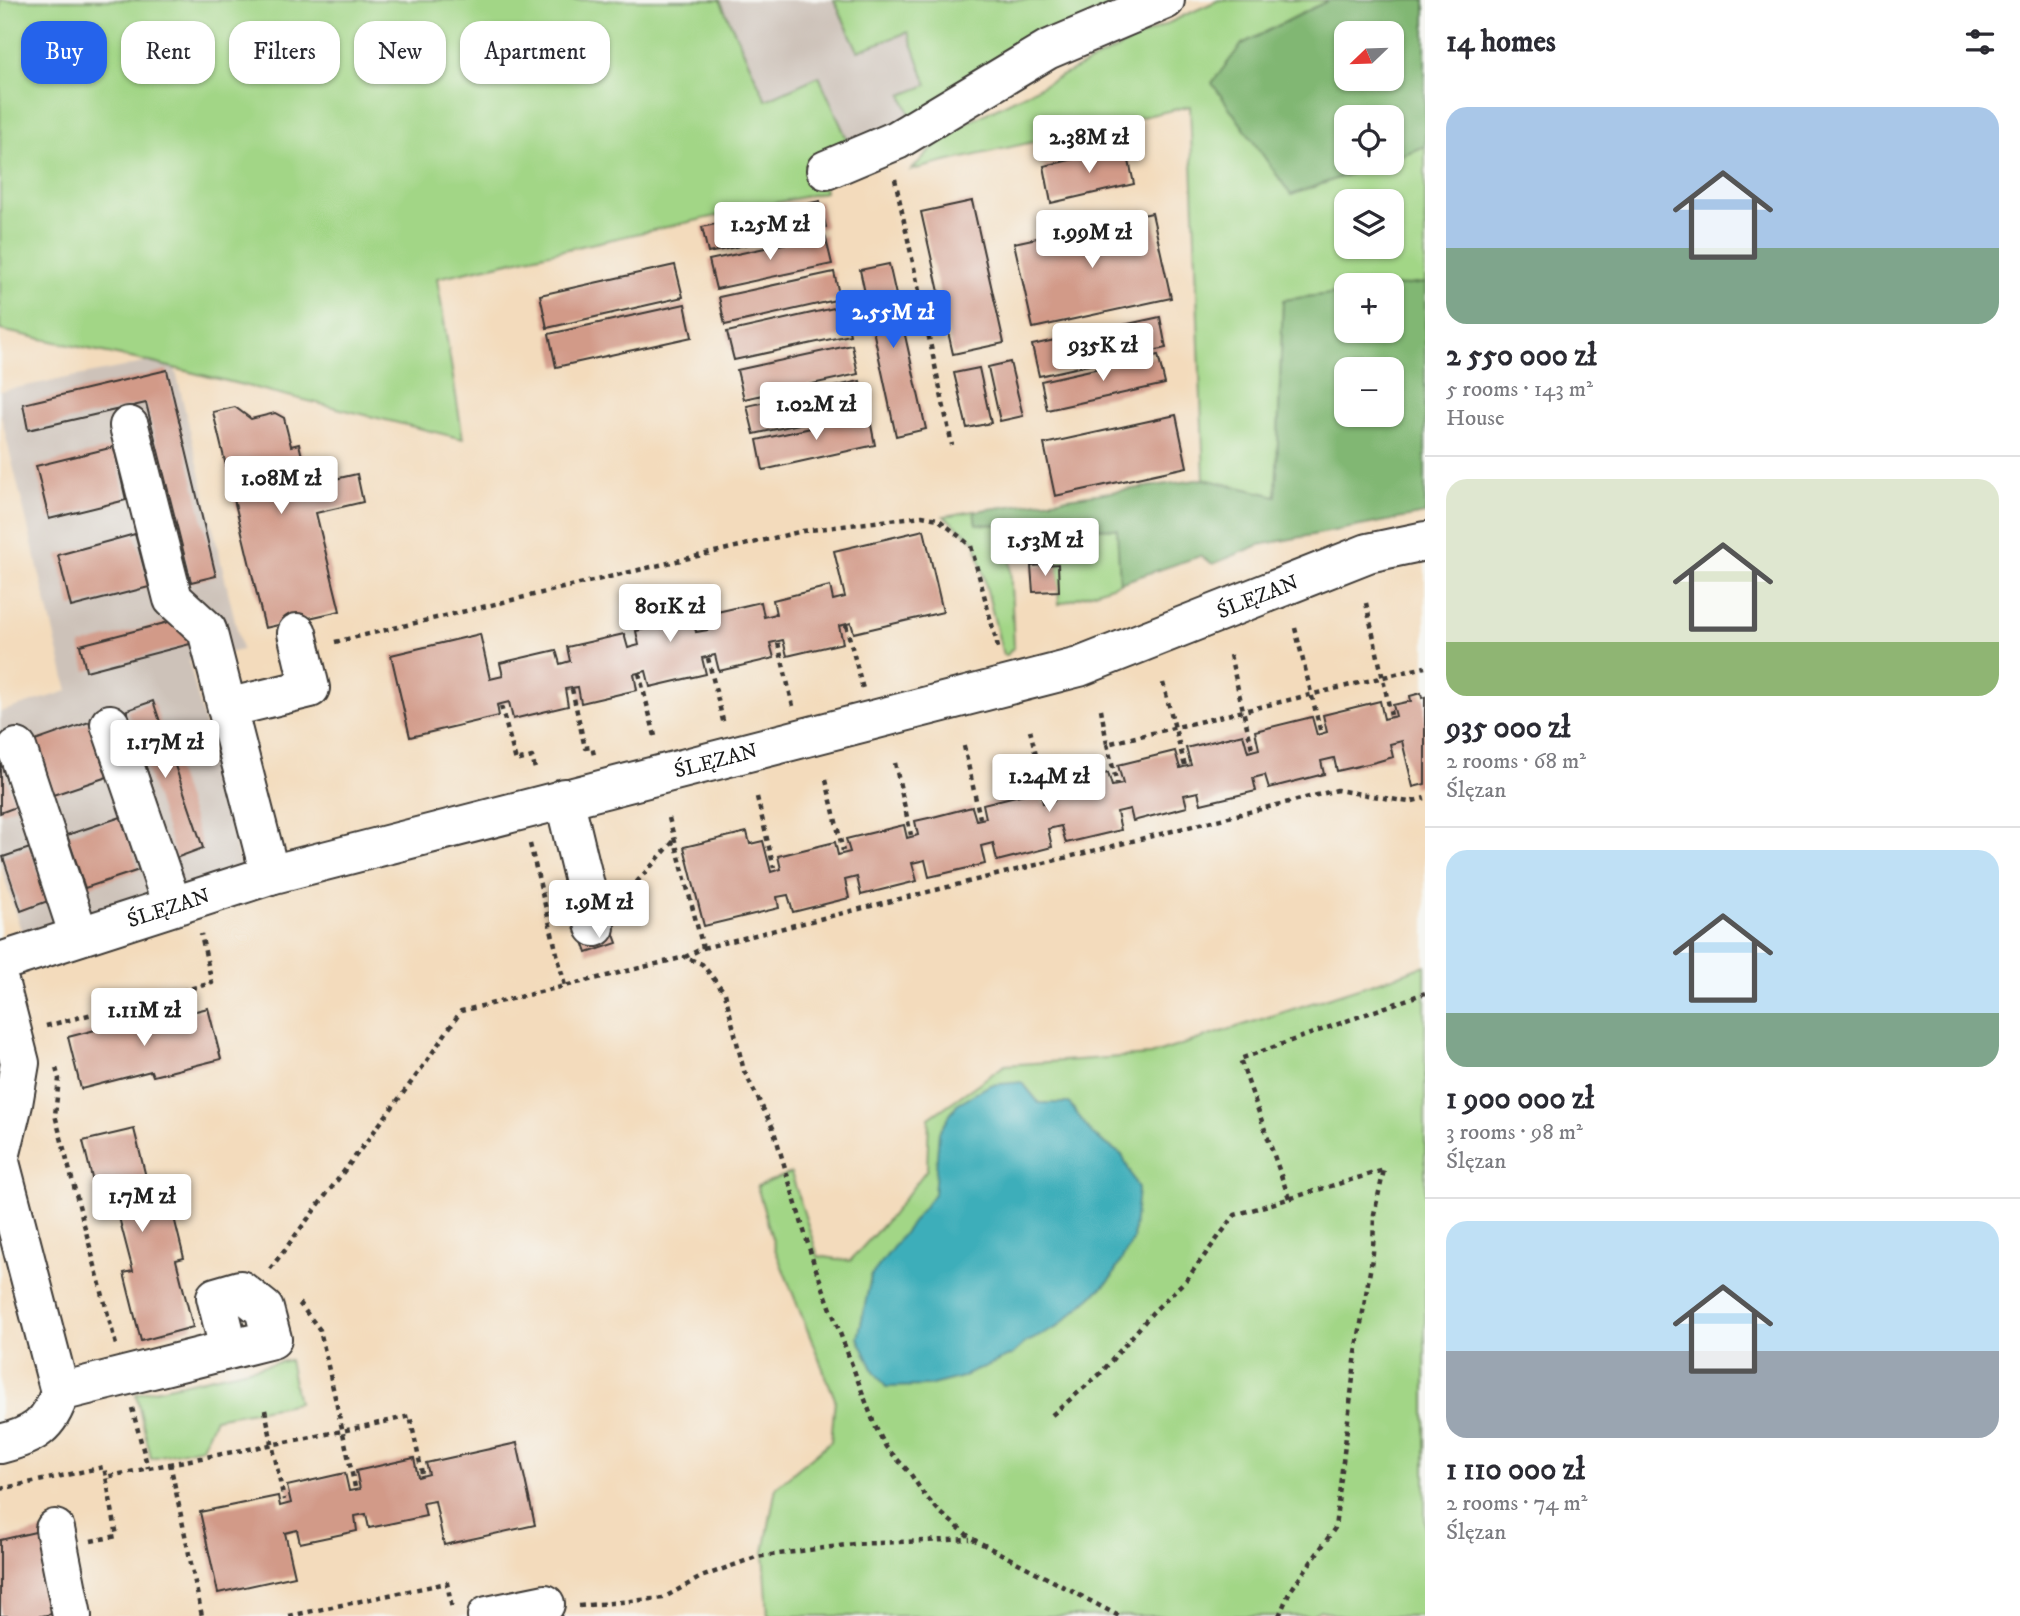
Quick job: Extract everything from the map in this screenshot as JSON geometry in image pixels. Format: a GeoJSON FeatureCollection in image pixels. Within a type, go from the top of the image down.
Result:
{"type":"FeatureCollection","features":[{"type":"Feature","properties":{"kind":"street"},"geometry":{"type":"LineString","coordinates":[[826,170],[889,144],[1046,50],[1166,0]]}},
{"type":"Feature","properties":{"kind":"street"},"geometry":{"type":"LineString","coordinates":[[129,426],[173,599],[207,630],[270,875]]}},
{"type":"Feature","properties":{"kind":"street","name":"ŚLĘZAN"},"geometry":{"type":"LineString","coordinates":[[0,962],[79,936],[185,915],[270,875],[550,788],[1079,667],[1368,554],[1425,541]]}},
{"type":"Feature","properties":{"kind":"street"},"geometry":{"type":"LineString","coordinates":[[227,708],[310,688],[299,642]]}},
{"type":"Feature","properties":{"kind":"street"},"geometry":{"type":"LineString","coordinates":[[110,724],[185,915]]}},
{"type":"Feature","properties":{"kind":"street"},"geometry":{"type":"LineString","coordinates":[[17,748],[79,936]]}},
{"type":"Feature","properties":{"kind":"street"},"geometry":{"type":"LineString","coordinates":[[550,788],[595,927]]}},
{"type":"Feature","properties":{"kind":"street"},"geometry":{"type":"LineString","coordinates":[[0,1444],[18,1440],[38,1430],[54,1411],[60,1392],[0,1160],[20,1063],[2,1002]]}},
{"type":"Feature","properties":{"kind":"street"},"geometry":{"type":"LineString","coordinates":[[60,1392],[272,1339],[264,1309],[267,1281]]}},
{"type":"Feature","properties":{"kind":"street"},"geometry":{"type":"LineString","coordinates":[[57,1539],[72,1616]]}},
{"type":"Feature","properties":{"kind":"street"},"geometry":{"type":"LineString","coordinates":[[486,1616],[545,1604]]}},
{"type":"Feature","properties":{"kind":"path"},"geometry":{"type":"LineString","coordinates":[[889,144],[952,445]]}},
{"type":"Feature","properties":{"kind":"path"},"geometry":{"type":"LineString","coordinates":[[299,642],[803,531],[922,516],[938,519],[971,546],[1002,662]]}},
{"type":"Feature","properties":{"kind":"path"},"geometry":{"type":"LineString","coordinates":[[1366,603],[1391,715]]}},
{"type":"Feature","properties":{"kind":"path"},"geometry":{"type":"LineString","coordinates":[[846,625],[865,695]]}},
{"type":"Feature","properties":{"kind":"path"},"geometry":{"type":"LineString","coordinates":[[1295,628],[1321,733]]}},
{"type":"Feature","properties":{"kind":"path"},"geometry":{"type":"LineString","coordinates":[[778,643],[794,713]]}},
{"type":"Feature","properties":{"kind":"path"},"geometry":{"type":"LineString","coordinates":[[1230,655],[1252,748]]}},
{"type":"Feature","properties":{"kind":"path"},"geometry":{"type":"LineString","coordinates":[[708,658],[725,730]]}},
{"type":"Feature","properties":{"kind":"path"},"geometry":{"type":"LineString","coordinates":[[1107,744],[1425,667]]}},
{"type":"Feature","properties":{"kind":"path"},"geometry":{"type":"LineString","coordinates":[[639,673],[658,747]]}},
{"type":"Feature","properties":{"kind":"path"},"geometry":{"type":"LineString","coordinates":[[1163,683],[1185,766]]}},
{"type":"Feature","properties":{"kind":"path"},"geometry":{"type":"LineString","coordinates":[[572,690],[585,748],[592,747],[597,763]]}},
{"type":"Feature","properties":{"kind":"path"},"geometry":{"type":"LineString","coordinates":[[501,705],[516,761],[532,757],[550,788]]}},
{"type":"Feature","properties":{"kind":"path"},"geometry":{"type":"LineString","coordinates":[[1101,709],[1117,784]]}},
{"type":"Feature","properties":{"kind":"path"},"geometry":{"type":"LineString","coordinates":[[1030,730],[1047,802]]}},
{"type":"Feature","properties":{"kind":"path"},"geometry":{"type":"LineString","coordinates":[[964,746],[980,818]]}},
{"type":"Feature","properties":{"kind":"path"},"geometry":{"type":"LineString","coordinates":[[895,763],[911,835]]}},
{"type":"Feature","properties":{"kind":"path"},"geometry":{"type":"LineString","coordinates":[[826,780],[843,851]]}},
{"type":"Feature","properties":{"kind":"path"},"geometry":{"type":"LineString","coordinates":[[267,1281],[461,1011],[685,957],[704,948],[1337,790],[1409,802],[1425,798]]}},
{"type":"Feature","properties":{"kind":"path"},"geometry":{"type":"LineString","coordinates":[[757,797],[775,869]]}},
{"type":"Feature","properties":{"kind":"path"},"geometry":{"type":"LineString","coordinates":[[669,818],[704,948]]}},
{"type":"Feature","properties":{"kind":"path"},"geometry":{"type":"LineString","coordinates":[[528,838],[565,986]]}},
{"type":"Feature","properties":{"kind":"path"},"geometry":{"type":"LineString","coordinates":[[595,927],[675,841]]}},
{"type":"Feature","properties":{"kind":"path"},"geometry":{"type":"LineString","coordinates":[[49,1039],[46,1025],[212,983],[185,915]]}},
{"type":"Feature","properties":{"kind":"path"},"geometry":{"type":"LineString","coordinates":[[685,957],[702,964],[725,993],[744,1070],[773,1128],[814,1264],[875,1426],[886,1447],[910,1473],[940,1513],[971,1538],[1119,1616]]}},
{"type":"Feature","properties":{"kind":"path"},"geometry":{"type":"LineString","coordinates":[[1289,1198],[1240,1059],[1425,993]]}},
{"type":"Feature","properties":{"kind":"path"},"geometry":{"type":"LineString","coordinates":[[56,1066],[59,1079],[55,1115],[148,1468]]}},
{"type":"Feature","properties":{"kind":"path"},"geometry":{"type":"LineString","coordinates":[[1052,1415],[1100,1374],[1153,1312],[1186,1280],[1235,1215],[1384,1170],[1374,1214],[1373,1253],[1356,1353],[1335,1528],[1289,1593],[1279,1616]]}},
{"type":"Feature","properties":{"kind":"path"},"geometry":{"type":"LineString","coordinates":[[296,1299],[320,1330],[355,1487]]}},
{"type":"Feature","properties":{"kind":"path"},"geometry":{"type":"LineString","coordinates":[[265,1410],[284,1500]]}},
{"type":"Feature","properties":{"kind":"path"},"geometry":{"type":"LineString","coordinates":[[106,1477],[170,1462],[342,1432],[410,1416],[422,1473]]}},
{"type":"Feature","properties":{"kind":"path"},"geometry":{"type":"LineString","coordinates":[[170,1462],[202,1616]]}},
{"type":"Feature","properties":{"kind":"path"},"geometry":{"type":"LineString","coordinates":[[0,1489],[104,1467],[117,1536],[57,1539]]}},
{"type":"Feature","properties":{"kind":"path"},"geometry":{"type":"LineString","coordinates":[[545,1604],[553,1610],[663,1598],[701,1577],[756,1557],[854,1544],[971,1538]]}},
{"type":"Feature","properties":{"kind":"path"},"geometry":{"type":"LineString","coordinates":[[289,1616],[447,1583],[453,1616]]}},
{"type":"Feature","properties":{"kind":"shaded area"},"geometry":{"type":"Polygon","coordinates":[[[720,0],[834,0],[858,51],[908,32],[927,86],[912,119],[851,148],[766,100],[720,0]]]}},
{"type":"Feature","properties":{"kind":"shaded area"},"geometry":{"type":"Polygon","coordinates":[[[149,362],[175,368],[242,650],[189,661],[241,868],[24,940],[0,863],[0,712],[68,691],[0,412],[0,391],[149,362]]]}},
{"type":"Feature","properties":{"kind":"green space"},"geometry":{"type":"Polygon","coordinates":[[[0,0],[720,0],[766,100],[819,76],[851,148],[819,158],[825,192],[437,278],[463,439],[149,362],[0,330],[0,0]]]}},
{"type":"Feature","properties":{"kind":"green space"},"geometry":{"type":"Polygon","coordinates":[[[834,0],[1131,0],[912,119],[902,95],[927,85],[908,32],[858,51],[834,0]]]}},
{"type":"Feature","properties":{"kind":"green space"},"geometry":{"type":"Polygon","coordinates":[[[1219,0],[1329,0],[1242,44],[1291,195],[1347,175],[1404,175],[1404,154],[1425,146],[1425,283],[1404,285],[1404,273],[1334,273],[1334,294],[1283,300],[1276,496],[1204,479],[1190,106],[911,170],[948,132],[1219,0]]]}},
{"type":"Feature","properties":{"kind":"green space"},"geometry":{"type":"Polygon","coordinates":[[[1329,0],[1425,0],[1425,146],[1404,154],[1404,105],[1334,105],[1334,175],[1347,175],[1291,195],[1212,83],[1242,44],[1329,0]]]}},
{"type":"Feature","properties":{"kind":"green space"},"geometry":{"type":"Polygon","coordinates":[[[1425,283],[1425,514],[1259,545],[1213,564],[1200,556],[1120,583],[1117,529],[976,524],[974,511],[1204,479],[1276,496],[1283,300],[1334,294],[1334,343],[1404,343],[1404,285],[1425,283]]]}},
{"type":"Feature","properties":{"kind":"green space"},"geometry":{"type":"Polygon","coordinates":[[[974,511],[976,524],[1117,529],[1120,583],[1059,604],[1056,541],[1009,543],[1014,647],[1007,655],[1003,655],[975,541],[944,516],[974,511]]]}},
{"type":"Feature","properties":{"kind":"green space"},"geometry":{"type":"Polygon","coordinates":[[[1425,965],[1425,1616],[1340,1616],[1320,1610],[1311,1616],[768,1616],[764,1552],[776,1487],[831,1441],[835,1399],[775,1249],[757,1186],[791,1173],[818,1256],[850,1261],[890,1217],[927,1169],[929,1118],[1005,1065],[1150,1055],[1425,965]]]}},
{"type":"Feature","properties":{"kind":"green space"},"geometry":{"type":"Polygon","coordinates":[[[289,1360],[298,1403],[215,1418],[202,1447],[151,1458],[136,1394],[289,1360]]]}},
{"type":"Feature","properties":{"kind":"water"},"geometry":{"type":"Polygon","coordinates":[[[1022,1082],[1039,1103],[1069,1103],[1093,1135],[1122,1155],[1138,1189],[1133,1240],[1110,1280],[1056,1328],[1025,1343],[1012,1355],[959,1378],[928,1386],[886,1387],[874,1371],[858,1338],[871,1276],[934,1194],[939,1132],[957,1104],[990,1085],[1022,1082]]]}},
{"type":"Feature","properties":{"kind":"building"},"geometry":{"type":"Polygon","coordinates":[[[1126,147],[1134,184],[1051,203],[1044,166],[1126,147]]]}},
{"type":"Feature","properties":{"kind":"building"},"geometry":{"type":"Polygon","coordinates":[[[820,201],[826,227],[708,253],[702,227],[820,201]]]}},
{"type":"Feature","properties":{"kind":"building"},"geometry":{"type":"Polygon","coordinates":[[[972,201],[1004,343],[953,354],[921,212],[972,201]]]}},
{"type":"Feature","properties":{"kind":"building"},"geometry":{"type":"Polygon","coordinates":[[[1152,213],[1171,298],[1033,328],[1014,243],[1152,213]]]}},
{"type":"Feature","properties":{"kind":"building"},"geometry":{"type":"Polygon","coordinates":[[[825,235],[832,264],[716,289],[709,260],[825,235]]]}},
{"type":"Feature","properties":{"kind":"building"},"geometry":{"type":"Polygon","coordinates":[[[889,264],[926,429],[896,436],[860,270],[889,264]]]}},
{"type":"Feature","properties":{"kind":"building"},"geometry":{"type":"Polygon","coordinates":[[[675,265],[683,297],[547,328],[540,295],[675,265]]]}},
{"type":"Feature","properties":{"kind":"building"},"geometry":{"type":"Polygon","coordinates":[[[834,272],[840,299],[725,325],[719,297],[834,272]]]}},
{"type":"Feature","properties":{"kind":"building"},"geometry":{"type":"Polygon","coordinates":[[[685,304],[692,337],[556,367],[549,334],[685,304]]]}},
{"type":"Feature","properties":{"kind":"building"},"geometry":{"type":"Polygon","coordinates":[[[843,306],[850,335],[734,360],[727,332],[843,306]]]}},
{"type":"Feature","properties":{"kind":"building"},"geometry":{"type":"Polygon","coordinates":[[[1160,317],[1166,348],[1039,376],[1032,345],[1160,317]]]}},
{"type":"Feature","properties":{"kind":"building"},"geometry":{"type":"Polygon","coordinates":[[[852,345],[858,374],[744,399],[737,370],[852,345]]]}},
{"type":"Feature","properties":{"kind":"building"},"geometry":{"type":"Polygon","coordinates":[[[1158,355],[1165,384],[1047,410],[1041,381],[1158,355]]]}},
{"type":"Feature","properties":{"kind":"building"},"geometry":{"type":"Polygon","coordinates":[[[1010,362],[1023,416],[1000,421],[988,367],[1010,362]]]}},
{"type":"Feature","properties":{"kind":"building"},"geometry":{"type":"Polygon","coordinates":[[[979,368],[991,423],[967,428],[954,373],[979,368]]]}},
{"type":"Feature","properties":{"kind":"building"},"geometry":{"type":"Polygon","coordinates":[[[167,370],[216,576],[191,582],[146,403],[28,430],[23,404],[167,370]]]}},
{"type":"Feature","properties":{"kind":"building"},"geometry":{"type":"Polygon","coordinates":[[[860,381],[867,409],[754,434],[747,406],[860,381]]]}},
{"type":"Feature","properties":{"kind":"building"},"geometry":{"type":"Polygon","coordinates":[[[235,407],[251,419],[275,413],[284,418],[291,446],[299,444],[309,485],[357,474],[363,502],[316,513],[340,611],[265,628],[213,412],[235,407]]]}},
{"type":"Feature","properties":{"kind":"building"},"geometry":{"type":"Polygon","coordinates":[[[869,415],[875,445],[763,470],[757,440],[869,415]]]}},
{"type":"Feature","properties":{"kind":"building"},"geometry":{"type":"Polygon","coordinates":[[[1176,415],[1187,467],[1055,496],[1044,444],[1176,415]]]}},
{"type":"Feature","properties":{"kind":"building"},"geometry":{"type":"Polygon","coordinates":[[[114,447],[126,500],[49,519],[36,466],[114,447]]]}},
{"type":"Feature","properties":{"kind":"building"},"geometry":{"type":"Polygon","coordinates":[[[924,530],[943,612],[854,633],[851,623],[839,626],[843,643],[787,656],[783,640],[770,643],[774,658],[719,671],[715,655],[702,658],[706,674],[650,687],[646,671],[634,674],[637,690],[581,703],[578,687],[565,689],[568,706],[513,719],[509,702],[497,705],[499,716],[410,737],[391,655],[480,634],[490,679],[503,676],[500,663],[556,650],[560,664],[570,661],[567,647],[624,634],[628,648],[639,645],[636,631],[693,618],[696,632],[708,630],[704,615],[761,602],[764,617],[776,614],[773,600],[830,586],[833,600],[845,597],[834,551],[924,530]]]}},
{"type":"Feature","properties":{"kind":"building"},"geometry":{"type":"Polygon","coordinates":[[[135,534],[149,587],[71,607],[58,555],[135,534]]]}},
{"type":"Feature","properties":{"kind":"building"},"geometry":{"type":"Polygon","coordinates":[[[1058,564],[1059,591],[1033,592],[1031,566],[1058,564]]]}},
{"type":"Feature","properties":{"kind":"building"},"geometry":{"type":"Polygon","coordinates":[[[184,618],[190,644],[86,671],[80,645],[184,618]]]}},
{"type":"Feature","properties":{"kind":"building"},"geometry":{"type":"Polygon","coordinates":[[[1421,693],[1422,698],[1425,697],[1425,784],[1413,787],[1402,741],[1390,744],[1393,757],[1376,762],[1337,771],[1334,758],[1321,761],[1324,774],[1269,788],[1265,775],[1253,778],[1256,791],[1201,804],[1198,792],[1184,795],[1187,807],[1133,821],[1130,809],[1117,812],[1121,830],[1066,843],[1061,826],[1048,829],[1052,847],[997,861],[993,843],[981,846],[985,864],[929,877],[925,860],[912,863],[917,881],[861,895],[857,877],[845,880],[849,898],[793,912],[788,895],[777,897],[779,908],[704,926],[684,847],[747,832],[750,844],[763,841],[771,872],[781,869],[778,856],[835,842],[838,855],[850,852],[846,839],[904,825],[907,838],[918,835],[915,821],[972,807],[976,820],[986,818],[983,804],[1040,790],[1043,803],[1054,801],[1051,787],[1108,773],[1112,786],[1123,784],[1118,765],[1175,751],[1180,768],[1191,765],[1186,748],[1243,734],[1248,752],[1259,749],[1255,731],[1312,717],[1317,735],[1327,732],[1323,715],[1380,701],[1384,719],[1396,716],[1393,705],[1411,701],[1410,696],[1421,693]]]}},
{"type":"Feature","properties":{"kind":"building"},"geometry":{"type":"Polygon","coordinates":[[[153,701],[203,848],[176,858],[127,710],[153,701]]]}},
{"type":"Feature","properties":{"kind":"building"},"geometry":{"type":"Polygon","coordinates":[[[89,722],[107,777],[53,795],[35,741],[89,722]]]}},
{"type":"Feature","properties":{"kind":"building"},"geometry":{"type":"Polygon","coordinates":[[[0,761],[16,807],[0,813],[0,761]]]}},
{"type":"Feature","properties":{"kind":"building"},"geometry":{"type":"Polygon","coordinates":[[[121,817],[139,870],[85,888],[67,835],[121,817]]]}},
{"type":"Feature","properties":{"kind":"building"},"geometry":{"type":"Polygon","coordinates":[[[30,848],[48,901],[21,911],[3,857],[30,848]]]}},
{"type":"Feature","properties":{"kind":"building"},"geometry":{"type":"Polygon","coordinates":[[[611,927],[617,943],[587,953],[581,936],[611,927]]]}},
{"type":"Feature","properties":{"kind":"building"},"geometry":{"type":"Polygon","coordinates":[[[208,1008],[221,1059],[153,1076],[151,1071],[81,1089],[68,1037],[138,1019],[140,1025],[208,1008]]]}},
{"type":"Feature","properties":{"kind":"building"},"geometry":{"type":"Polygon","coordinates":[[[134,1129],[150,1193],[167,1189],[184,1258],[176,1260],[193,1327],[141,1341],[124,1273],[133,1271],[115,1202],[99,1207],[83,1141],[134,1129]]]}},
{"type":"Feature","properties":{"kind":"building"},"geometry":{"type":"Polygon","coordinates":[[[517,1443],[535,1525],[444,1545],[435,1501],[423,1503],[426,1516],[369,1528],[366,1514],[355,1516],[357,1531],[300,1543],[297,1530],[285,1533],[295,1576],[218,1593],[200,1512],[278,1496],[280,1506],[291,1503],[287,1486],[345,1473],[349,1491],[360,1489],[356,1471],[414,1458],[418,1477],[429,1474],[426,1463],[517,1443]]]}},
{"type":"Feature","properties":{"kind":"building"},"geometry":{"type":"Polygon","coordinates":[[[44,1530],[61,1612],[42,1616],[0,1616],[0,1540],[44,1530]]]}}]}
